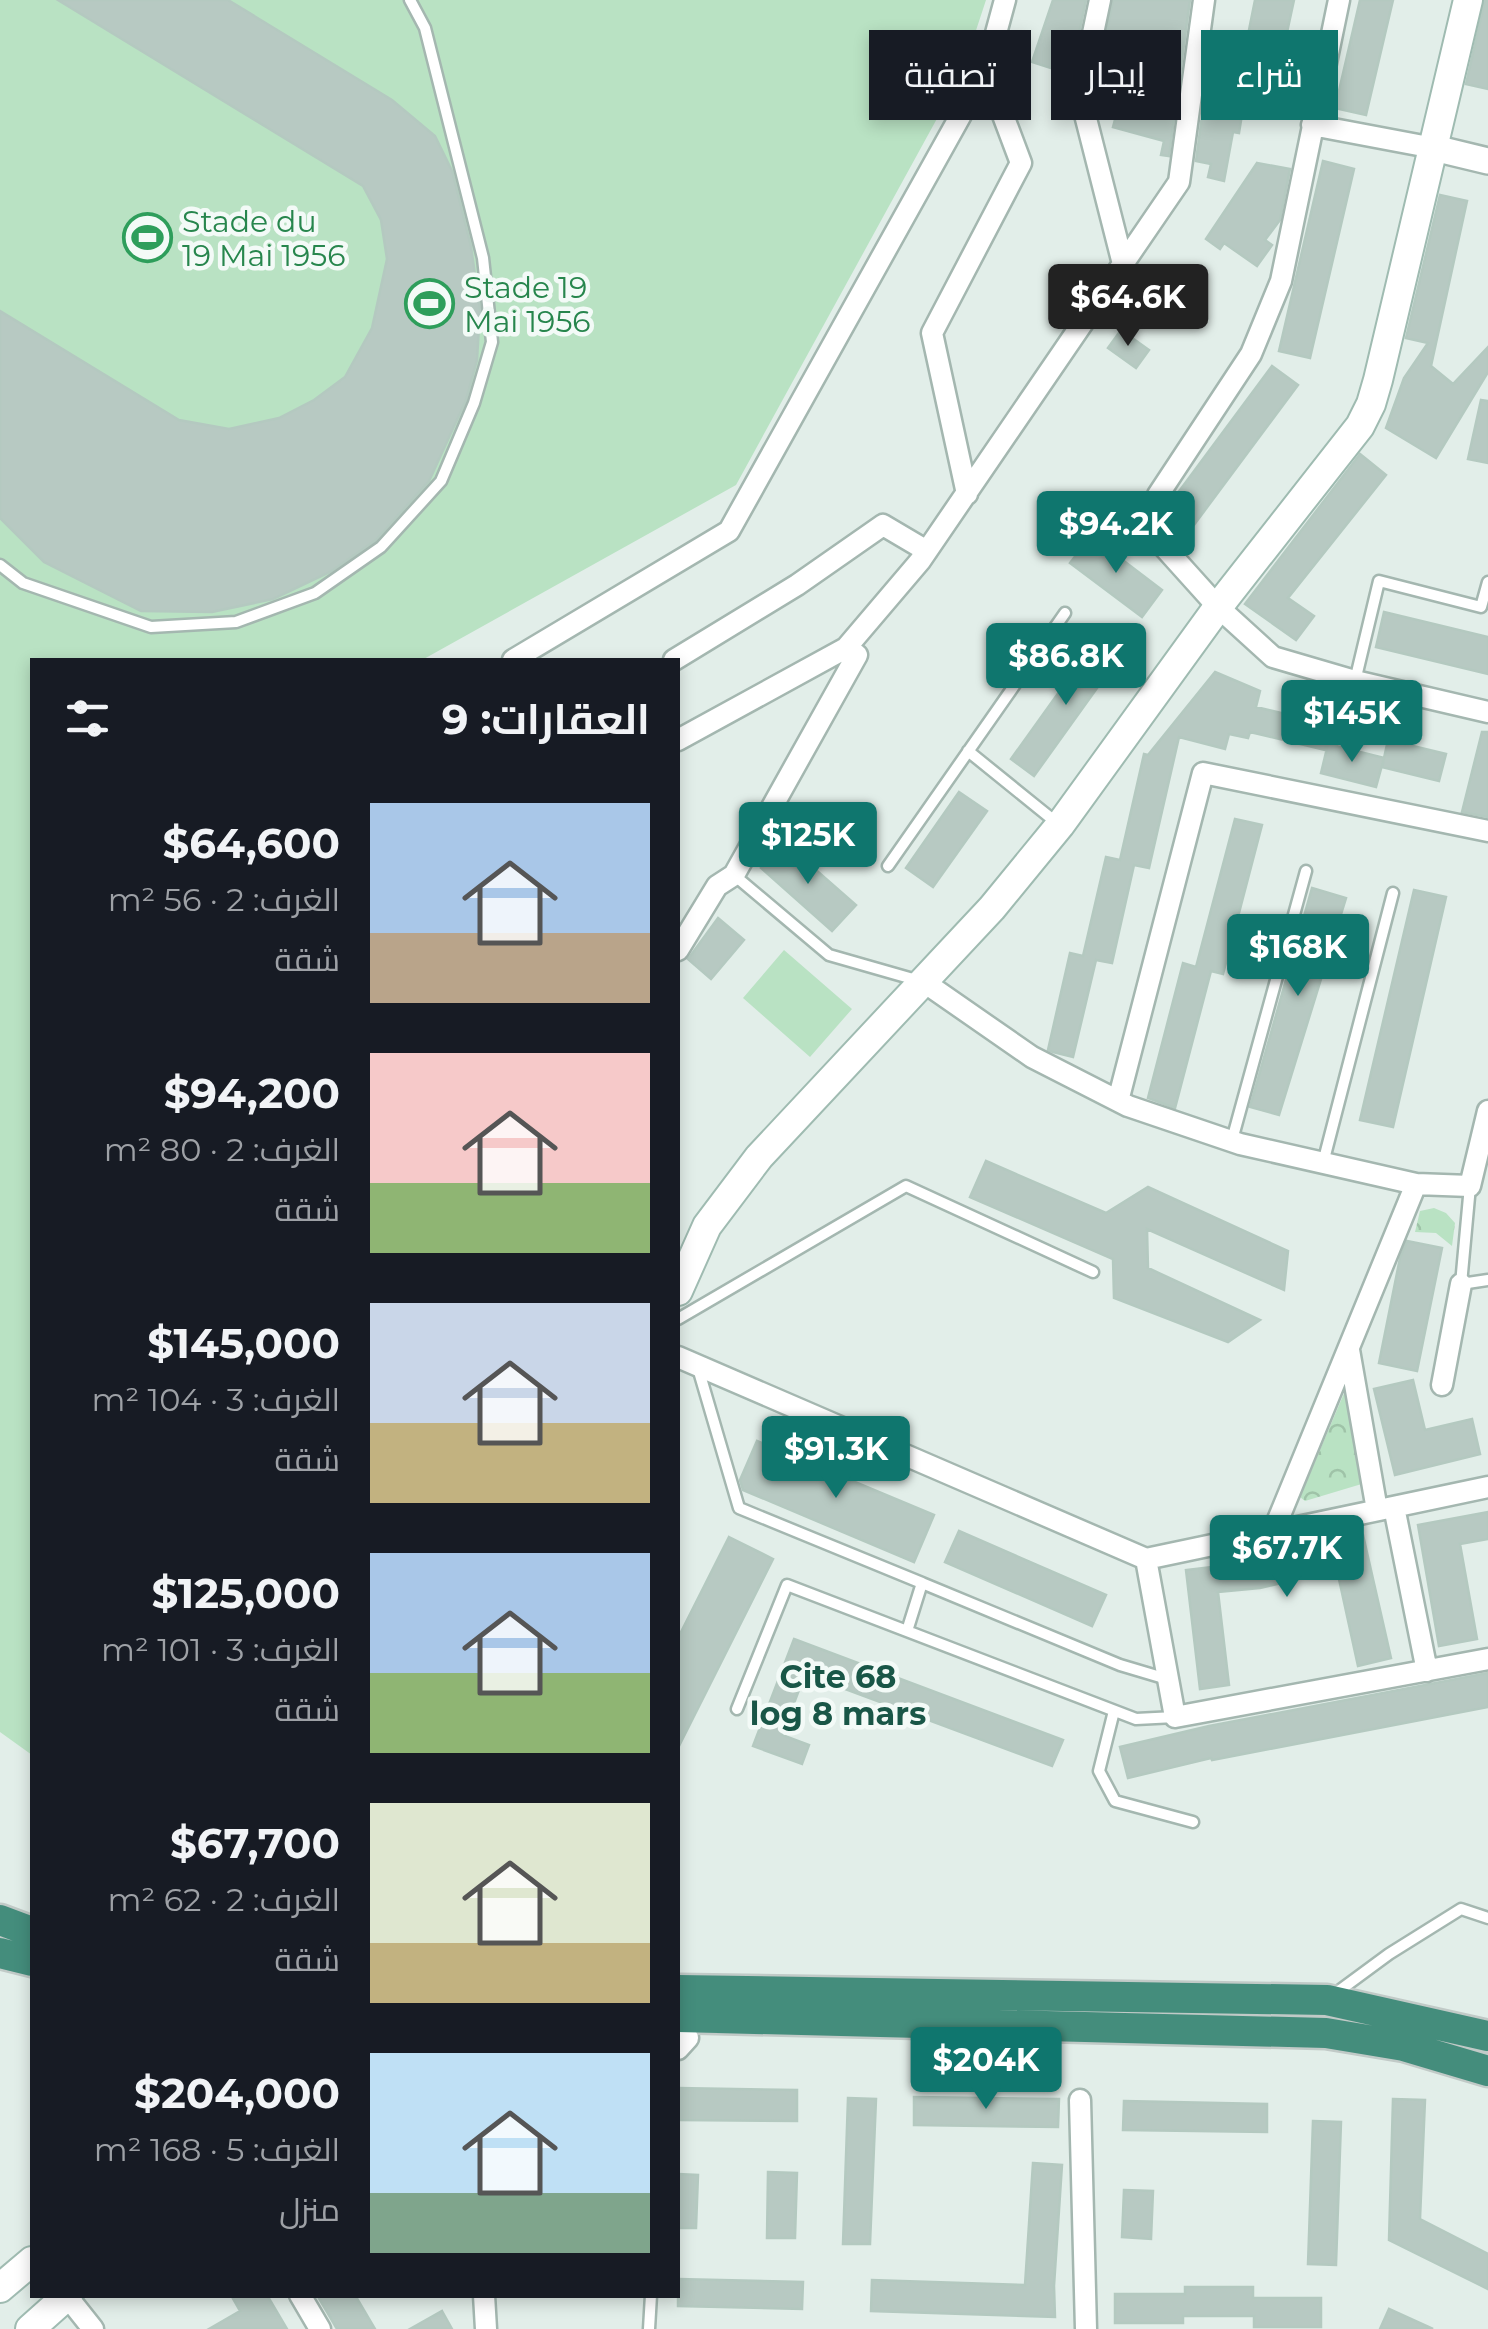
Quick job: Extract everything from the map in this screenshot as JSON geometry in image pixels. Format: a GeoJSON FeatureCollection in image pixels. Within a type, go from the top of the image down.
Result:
{"type":"FeatureCollection","features":[{"type":"Feature","properties":{"kind":"highway"},"geometry":{"type":"LineString","coordinates":[[0,1953],[30,1960]]}},
{"type":"Feature","properties":{"kind":"highway"},"geometry":{"type":"LineString","coordinates":[[680,1971],[774,1991]]}},
{"type":"Feature","properties":{"kind":"highway"},"geometry":{"type":"LineString","coordinates":[[680,1990],[1327,2000],[1488,2036]]}},
{"type":"Feature","properties":{"kind":"highway"},"geometry":{"type":"LineString","coordinates":[[680,2035],[786,2020],[1326,2033],[1404,2046],[1488,2071]]}},
{"type":"Feature","properties":{"kind":"main road"},"geometry":{"type":"LineString","coordinates":[[680,1287],[707,1226],[759,1158],[992,908],[1060,825],[1218,607],[1346,446],[1371,404],[1468,0]]}},
{"type":"Feature","properties":{"kind":"main road"},"geometry":{"type":"LineString","coordinates":[[0,2288],[30,2263]]}},
{"type":"Feature","properties":{"kind":"main road"},"geometry":{"type":"LineString","coordinates":[[30,2329],[64,2298]]}},
{"type":"Feature","properties":{"kind":"street"},"geometry":{"type":"LineString","coordinates":[[997,30],[1005,0]]}},
{"type":"Feature","properties":{"kind":"street"},"geometry":{"type":"LineString","coordinates":[[1100,0],[1080,94],[1124,264]]}},
{"type":"Feature","properties":{"kind":"street"},"geometry":{"type":"LineString","coordinates":[[680,739],[846,648],[927,552],[1178,182],[1204,0]]}},
{"type":"Feature","properties":{"kind":"street"},"geometry":{"type":"LineString","coordinates":[[1339,0],[1280,280],[1251,354],[1158,496],[1149,518],[1154,536],[1218,607],[1273,656],[1354,681],[1488,712]]}},
{"type":"Feature","properties":{"kind":"street"},"geometry":{"type":"LineString","coordinates":[[515,658],[729,532],[958,120]]}},
{"type":"Feature","properties":{"kind":"street"},"geometry":{"type":"LineString","coordinates":[[966,494],[932,333],[1020,163],[1004,120]]}},
{"type":"Feature","properties":{"kind":"street"},"geometry":{"type":"LineString","coordinates":[[1312,125],[1488,161]]}},
{"type":"Feature","properties":{"kind":"street"},"geometry":{"type":"LineString","coordinates":[[677,658],[796,585],[883,525],[927,552]]}},
{"type":"Feature","properties":{"kind":"street"},"geometry":{"type":"LineString","coordinates":[[680,947],[717,886],[734,875],[856,655],[846,648]]}},
{"type":"Feature","properties":{"kind":"street"},"geometry":{"type":"LineString","coordinates":[[1118,1101],[1203,773],[1488,831]]}},
{"type":"Feature","properties":{"kind":"street"},"geometry":{"type":"LineString","coordinates":[[924,982],[1032,1057],[1118,1101],[1231,1141],[1323,1163],[1416,1184],[1479,1191],[1488,1112]]}},
{"type":"Feature","properties":{"kind":"street"},"geometry":{"type":"LineString","coordinates":[[1273,1532],[1416,1184]]}},
{"type":"Feature","properties":{"kind":"street"},"geometry":{"type":"LineString","coordinates":[[1442,1385],[1461,1284]]}},
{"type":"Feature","properties":{"kind":"street"},"geometry":{"type":"LineString","coordinates":[[1348,1349],[1427,1670]]}},
{"type":"Feature","properties":{"kind":"street"},"geometry":{"type":"LineString","coordinates":[[687,1361],[1146,1559],[1488,1487]]}},
{"type":"Feature","properties":{"kind":"street"},"geometry":{"type":"LineString","coordinates":[[1146,1559],[1174,1717],[1488,1659]]}},
{"type":"Feature","properties":{"kind":"street"},"geometry":{"type":"LineString","coordinates":[[1080,2100],[1086,2329]]}},
{"type":"Feature","properties":{"kind":"street"},"geometry":{"type":"LineString","coordinates":[[69,2298],[93,2329]]}},
{"type":"Feature","properties":{"kind":"street"},"geometry":{"type":"LineString","coordinates":[[302,2298],[320,2329]]}},
{"type":"Feature","properties":{"kind":"street"},"geometry":{"type":"LineString","coordinates":[[484,2298],[486,2329]]}},
{"type":"Feature","properties":{"kind":"lane"},"geometry":{"type":"LineString","coordinates":[[0,566],[22,583],[151,628],[236,622],[315,593],[381,547],[441,481],[474,403],[492,342],[479,241],[425,28],[410,0]]}},
{"type":"Feature","properties":{"kind":"lane"},"geometry":{"type":"LineString","coordinates":[[1354,681],[1379,582],[1480,606],[1488,582]]}},
{"type":"Feature","properties":{"kind":"lane"},"geometry":{"type":"LineString","coordinates":[[888,866],[1065,612]]}},
{"type":"Feature","properties":{"kind":"lane"},"geometry":{"type":"LineString","coordinates":[[968,751],[1060,825]]}},
{"type":"Feature","properties":{"kind":"lane"},"geometry":{"type":"LineString","coordinates":[[1231,1141],[1306,871]]}},
{"type":"Feature","properties":{"kind":"lane"},"geometry":{"type":"LineString","coordinates":[[734,875],[829,955],[924,982]]}},
{"type":"Feature","properties":{"kind":"lane"},"geometry":{"type":"LineString","coordinates":[[1323,1163],[1393,893]]}},
{"type":"Feature","properties":{"kind":"lane"},"geometry":{"type":"LineString","coordinates":[[680,1318],[906,1186],[1094,1272]]}},
{"type":"Feature","properties":{"kind":"lane"},"geometry":{"type":"LineString","coordinates":[[1479,1191],[1461,1284],[1488,1280]]}},
{"type":"Feature","properties":{"kind":"lane"},"geometry":{"type":"LineString","coordinates":[[687,1361],[739,1508],[1120,1665],[1168,1680]]}},
{"type":"Feature","properties":{"kind":"lane"},"geometry":{"type":"LineString","coordinates":[[737,1709],[787,1584],[1136,1719],[1174,1717]]}},
{"type":"Feature","properties":{"kind":"lane"},"geometry":{"type":"LineString","coordinates":[[907,1631],[922,1584]]}},
{"type":"Feature","properties":{"kind":"lane"},"geometry":{"type":"LineString","coordinates":[[1114,1711],[1099,1771],[1115,1801],[1193,1822]]}},
{"type":"Feature","properties":{"kind":"lane"},"geometry":{"type":"LineString","coordinates":[[1327,2000],[1389,1954],[1461,1909],[1488,1918]]}},
{"type":"Feature","properties":{"kind":"lane"},"geometry":{"type":"LineString","coordinates":[[649,2329],[650,2298]]}},
{"type":"Feature","properties":{"kind":"green space"},"geometry":{"type":"Polygon","coordinates":[[[0,0],[986,0],[976,30],[869,30],[869,120],[936,120],[736,485],[426,658],[30,658],[30,1754],[0,1732],[0,0]]]}},
{"type":"Feature","properties":{"kind":"green space"},"geometry":{"type":"Polygon","coordinates":[[[784,950],[852,1009],[810,1057],[743,998],[784,950]]]}},
{"type":"Feature","properties":{"kind":"green space"},"geometry":{"type":"Polygon","coordinates":[[[1434,1208],[1455,1223],[1452,1246],[1436,1233],[1415,1232],[1420,1211],[1434,1208]]]}},
{"type":"Feature","properties":{"kind":"green space"},"geometry":{"type":"Polygon","coordinates":[[[1345,1391],[1365,1483],[1305,1501],[1300,1497],[1345,1391]]]}},
{"type":"Feature","properties":{"kind":"building","name":"Stade 19 Mai 1956"},"geometry":{"type":"Polygon","coordinates":[[[58,0],[228,0],[392,100],[435,136],[452,171],[471,247],[480,309],[477,360],[466,400],[429,481],[376,540],[330,572],[273,599],[212,612],[141,611],[44,562],[0,518],[0,311],[179,420],[229,429],[279,418],[314,400],[345,377],[372,328],[387,259],[381,220],[363,186],[58,0]]]}},
{"type":"Feature","properties":{"kind":"building"},"geometry":{"type":"Polygon","coordinates":[[[1053,0],[1086,0],[1080,30],[1051,30],[1051,68],[1032,62],[1053,0]]]}},
{"type":"Feature","properties":{"kind":"building"},"geometry":{"type":"Polygon","coordinates":[[[1113,0],[1190,0],[1181,67],[1181,30],[1107,30],[1113,0]]]}},
{"type":"Feature","properties":{"kind":"building"},"geometry":{"type":"Polygon","coordinates":[[[1255,0],[1294,0],[1288,30],[1249,30],[1255,0]]]}},
{"type":"Feature","properties":{"kind":"building"},"geometry":{"type":"Polygon","coordinates":[[[1360,0],[1393,0],[1366,115],[1338,109],[1360,0]]]}},
{"type":"Feature","properties":{"kind":"building"},"geometry":{"type":"Polygon","coordinates":[[[1488,0],[1488,89],[1466,84],[1488,0]]]}},
{"type":"Feature","properties":{"kind":"building"},"geometry":{"type":"Polygon","coordinates":[[[1115,120],[1174,120],[1169,156],[1161,155],[1164,141],[1113,127],[1115,120]]]}},
{"type":"Feature","properties":{"kind":"building"},"geometry":{"type":"Polygon","coordinates":[[[1201,120],[1241,120],[1239,133],[1233,132],[1224,181],[1208,177],[1211,164],[1196,161],[1201,120]]]}},
{"type":"Feature","properties":{"kind":"building"},"geometry":{"type":"Polygon","coordinates":[[[1323,161],[1354,169],[1310,358],[1279,351],[1323,161]]]}},
{"type":"Feature","properties":{"kind":"building"},"geometry":{"type":"Polygon","coordinates":[[[1257,163],[1290,169],[1280,220],[1265,240],[1272,245],[1257,266],[1224,243],[1220,249],[1206,239],[1257,163]]]}},
{"type":"Feature","properties":{"kind":"building"},"geometry":{"type":"Polygon","coordinates":[[[1440,195],[1467,201],[1431,366],[1453,384],[1488,347],[1488,372],[1436,458],[1386,428],[1404,378],[1428,343],[1406,338],[1440,195]]]}},
{"type":"Feature","properties":{"kind":"building"},"geometry":{"type":"Polygon","coordinates":[[[1133,302],[1147,312],[1133,333],[1118,323],[1133,302]]]}},
{"type":"Feature","properties":{"kind":"building"},"geometry":{"type":"Polygon","coordinates":[[[1121,330],[1149,350],[1136,368],[1108,348],[1121,330]]]}},
{"type":"Feature","properties":{"kind":"building"},"geometry":{"type":"Polygon","coordinates":[[[1272,366],[1298,385],[1182,541],[1166,529],[1163,519],[1169,505],[1272,366]]]}},
{"type":"Feature","properties":{"kind":"building"},"geometry":{"type":"Polygon","coordinates":[[[1481,400],[1488,401],[1488,463],[1468,459],[1481,400]]]}},
{"type":"Feature","properties":{"kind":"building"},"geometry":{"type":"Polygon","coordinates":[[[1360,454],[1386,475],[1288,598],[1314,616],[1296,640],[1245,604],[1360,454]]]}},
{"type":"Feature","properties":{"kind":"building"},"geometry":{"type":"Polygon","coordinates":[[[1091,536],[1162,590],[1142,617],[1070,563],[1091,536]]]}},
{"type":"Feature","properties":{"kind":"building"},"geometry":{"type":"Polygon","coordinates":[[[1384,612],[1488,637],[1488,674],[1376,647],[1384,612]]]}},
{"type":"Feature","properties":{"kind":"building"},"geometry":{"type":"Polygon","coordinates":[[[1097,639],[1120,656],[1034,776],[1011,759],[1097,639]]]}},
{"type":"Feature","properties":{"kind":"building"},"geometry":{"type":"Polygon","coordinates":[[[1215,672],[1260,691],[1256,707],[1331,725],[1325,750],[1250,732],[1248,738],[1229,734],[1225,749],[1179,737],[1149,868],[1134,865],[1112,963],[1096,960],[1073,1057],[1048,1050],[1070,953],[1083,956],[1106,857],[1120,860],[1144,754],[1148,755],[1215,672]]]}},
{"type":"Feature","properties":{"kind":"building"},"geometry":{"type":"Polygon","coordinates":[[[1482,732],[1488,732],[1488,817],[1462,812],[1482,732]]]}},
{"type":"Feature","properties":{"kind":"building"},"geometry":{"type":"Polygon","coordinates":[[[1388,740],[1446,754],[1439,781],[1382,767],[1388,740]]]}},
{"type":"Feature","properties":{"kind":"building"},"geometry":{"type":"Polygon","coordinates":[[[1328,744],[1384,758],[1376,787],[1321,773],[1328,744]]]}},
{"type":"Feature","properties":{"kind":"building"},"geometry":{"type":"Polygon","coordinates":[[[959,792],[987,811],[933,887],[906,868],[959,792]]]}},
{"type":"Feature","properties":{"kind":"building"},"geometry":{"type":"Polygon","coordinates":[[[1235,819],[1262,825],[1223,974],[1211,971],[1175,1108],[1148,1098],[1183,963],[1196,967],[1235,819]]]}},
{"type":"Feature","properties":{"kind":"building"},"geometry":{"type":"Polygon","coordinates":[[[784,842],[856,905],[832,931],[761,868],[784,842]]]}},
{"type":"Feature","properties":{"kind":"building"},"geometry":{"type":"Polygon","coordinates":[[[1312,888],[1346,898],[1279,1115],[1250,1107],[1312,888]]]}},
{"type":"Feature","properties":{"kind":"building"},"geometry":{"type":"Polygon","coordinates":[[[1414,890],[1446,897],[1393,1127],[1360,1120],[1414,890]]]}},
{"type":"Feature","properties":{"kind":"building"},"geometry":{"type":"Polygon","coordinates":[[[718,918],[744,940],[711,979],[688,959],[718,918]]]}},
{"type":"Feature","properties":{"kind":"building"},"geometry":{"type":"Polygon","coordinates":[[[986,1161],[1106,1213],[1148,1187],[1288,1251],[1284,1290],[1147,1229],[1148,1268],[1260,1320],[1228,1342],[1114,1298],[1113,1259],[970,1197],[986,1161]]]}},
{"type":"Feature","properties":{"kind":"building"},"geometry":{"type":"Polygon","coordinates":[[[1407,1241],[1442,1248],[1417,1371],[1379,1363],[1400,1258],[1407,1241]]]}},
{"type":"Feature","properties":{"kind":"building"},"geometry":{"type":"Polygon","coordinates":[[[1413,1380],[1425,1430],[1472,1419],[1480,1454],[1395,1475],[1374,1389],[1413,1380]]]}},
{"type":"Feature","properties":{"kind":"building"},"geometry":{"type":"Polygon","coordinates":[[[757,1441],[934,1515],[914,1562],[743,1490],[740,1480],[757,1441]]]}},
{"type":"Feature","properties":{"kind":"building"},"geometry":{"type":"Polygon","coordinates":[[[1488,1512],[1488,1539],[1460,1544],[1477,1639],[1439,1646],[1418,1525],[1488,1512]]]}},
{"type":"Feature","properties":{"kind":"building"},"geometry":{"type":"Polygon","coordinates":[[[959,1531],[1106,1595],[1092,1626],[945,1562],[959,1531]]]}},
{"type":"Feature","properties":{"kind":"building"},"geometry":{"type":"Polygon","coordinates":[[[1363,1535],[1391,1658],[1358,1666],[1337,1570],[1260,1588],[1218,1592],[1229,1685],[1200,1689],[1186,1570],[1254,1562],[1363,1535]]]}},
{"type":"Feature","properties":{"kind":"building"},"geometry":{"type":"Polygon","coordinates":[[[729,1537],[773,1559],[680,1744],[680,1634],[729,1537]]]}},
{"type":"Feature","properties":{"kind":"building"},"geometry":{"type":"Polygon","coordinates":[[[794,1639],[1063,1740],[1052,1766],[805,1674],[782,1735],[809,1745],[802,1764],[753,1746],[794,1639]]]}},
{"type":"Feature","properties":{"kind":"building"},"geometry":{"type":"Polygon","coordinates":[[[1488,1673],[1488,1707],[1211,1758],[1128,1778],[1120,1747],[1209,1726],[1488,1673]]]}},
{"type":"Feature","properties":{"kind":"building"},"geometry":{"type":"Polygon","coordinates":[[[680,2088],[797,2090],[797,2121],[680,2120],[680,2088]]]}},
{"type":"Feature","properties":{"kind":"building"},"geometry":{"type":"Polygon","coordinates":[[[914,2097],[1059,2099],[1058,2127],[914,2125],[914,2097]]]}},
{"type":"Feature","properties":{"kind":"building"},"geometry":{"type":"Polygon","coordinates":[[[848,2098],[876,2099],[870,2244],[843,2244],[848,2098]]]}},
{"type":"Feature","properties":{"kind":"building"},"geometry":{"type":"Polygon","coordinates":[[[1393,2099],[1425,2100],[1420,2219],[1488,2254],[1488,2289],[1389,2240],[1393,2099]]]}},
{"type":"Feature","properties":{"kind":"building"},"geometry":{"type":"Polygon","coordinates":[[[1124,2101],[1267,2104],[1267,2132],[1123,2130],[1124,2101]]]}},
{"type":"Feature","properties":{"kind":"building"},"geometry":{"type":"Polygon","coordinates":[[[1313,2121],[1341,2122],[1336,2265],[1308,2264],[1313,2121]]]}},
{"type":"Feature","properties":{"kind":"building"},"geometry":{"type":"Polygon","coordinates":[[[1033,2163],[1062,2165],[1055,2317],[871,2311],[872,2280],[1025,2285],[1033,2163]]]}},
{"type":"Feature","properties":{"kind":"building"},"geometry":{"type":"Polygon","coordinates":[[[768,2172],[797,2173],[795,2238],[767,2238],[768,2172]]]}},
{"type":"Feature","properties":{"kind":"building"},"geometry":{"type":"Polygon","coordinates":[[[680,2174],[698,2175],[696,2228],[680,2228],[680,2174]]]}},
{"type":"Feature","properties":{"kind":"building"},"geometry":{"type":"Polygon","coordinates":[[[1124,2190],[1153,2191],[1151,2239],[1122,2237],[1124,2190]]]}},
{"type":"Feature","properties":{"kind":"building"},"geometry":{"type":"Polygon","coordinates":[[[680,2279],[803,2282],[802,2309],[678,2306],[680,2279]]]}},
{"type":"Feature","properties":{"kind":"building"},"geometry":{"type":"Polygon","coordinates":[[[1185,2287],[1253,2287],[1253,2298],[1321,2298],[1321,2327],[1254,2327],[1254,2316],[1183,2316],[1183,2323],[1115,2323],[1115,2294],[1185,2294],[1185,2287]]]}},
{"type":"Feature","properties":{"kind":"building"},"geometry":{"type":"Polygon","coordinates":[[[233,2298],[269,2298],[287,2329],[209,2329],[240,2311],[233,2298]]]}},
{"type":"Feature","properties":{"kind":"building"},"geometry":{"type":"Polygon","coordinates":[[[319,2298],[357,2298],[375,2329],[337,2329],[319,2298]]]}},
{"type":"Feature","properties":{"kind":"building"},"geometry":{"type":"Polygon","coordinates":[[[1389,2309],[1433,2329],[1380,2329],[1389,2309]]]}},
{"type":"Feature","properties":{"kind":"building"},"geometry":{"type":"Polygon","coordinates":[[[442,2311],[452,2329],[410,2329],[442,2311]]]}},
{"type":"Feature","properties":{"kind":"place","name":"Stade du 19 Mai 1956"},"geometry":{"type":"Point","coordinates":[147,238]}},
{"type":"Feature","properties":{"kind":"place","name":"Stade 19 Mai 1956"},"geometry":{"type":"Point","coordinates":[429,304]}},
{"type":"Feature","properties":{"kind":"district","name":"Cite 68 log 8 mars"},"geometry":{"type":"Point","coordinates":[838,1694]}}]}
